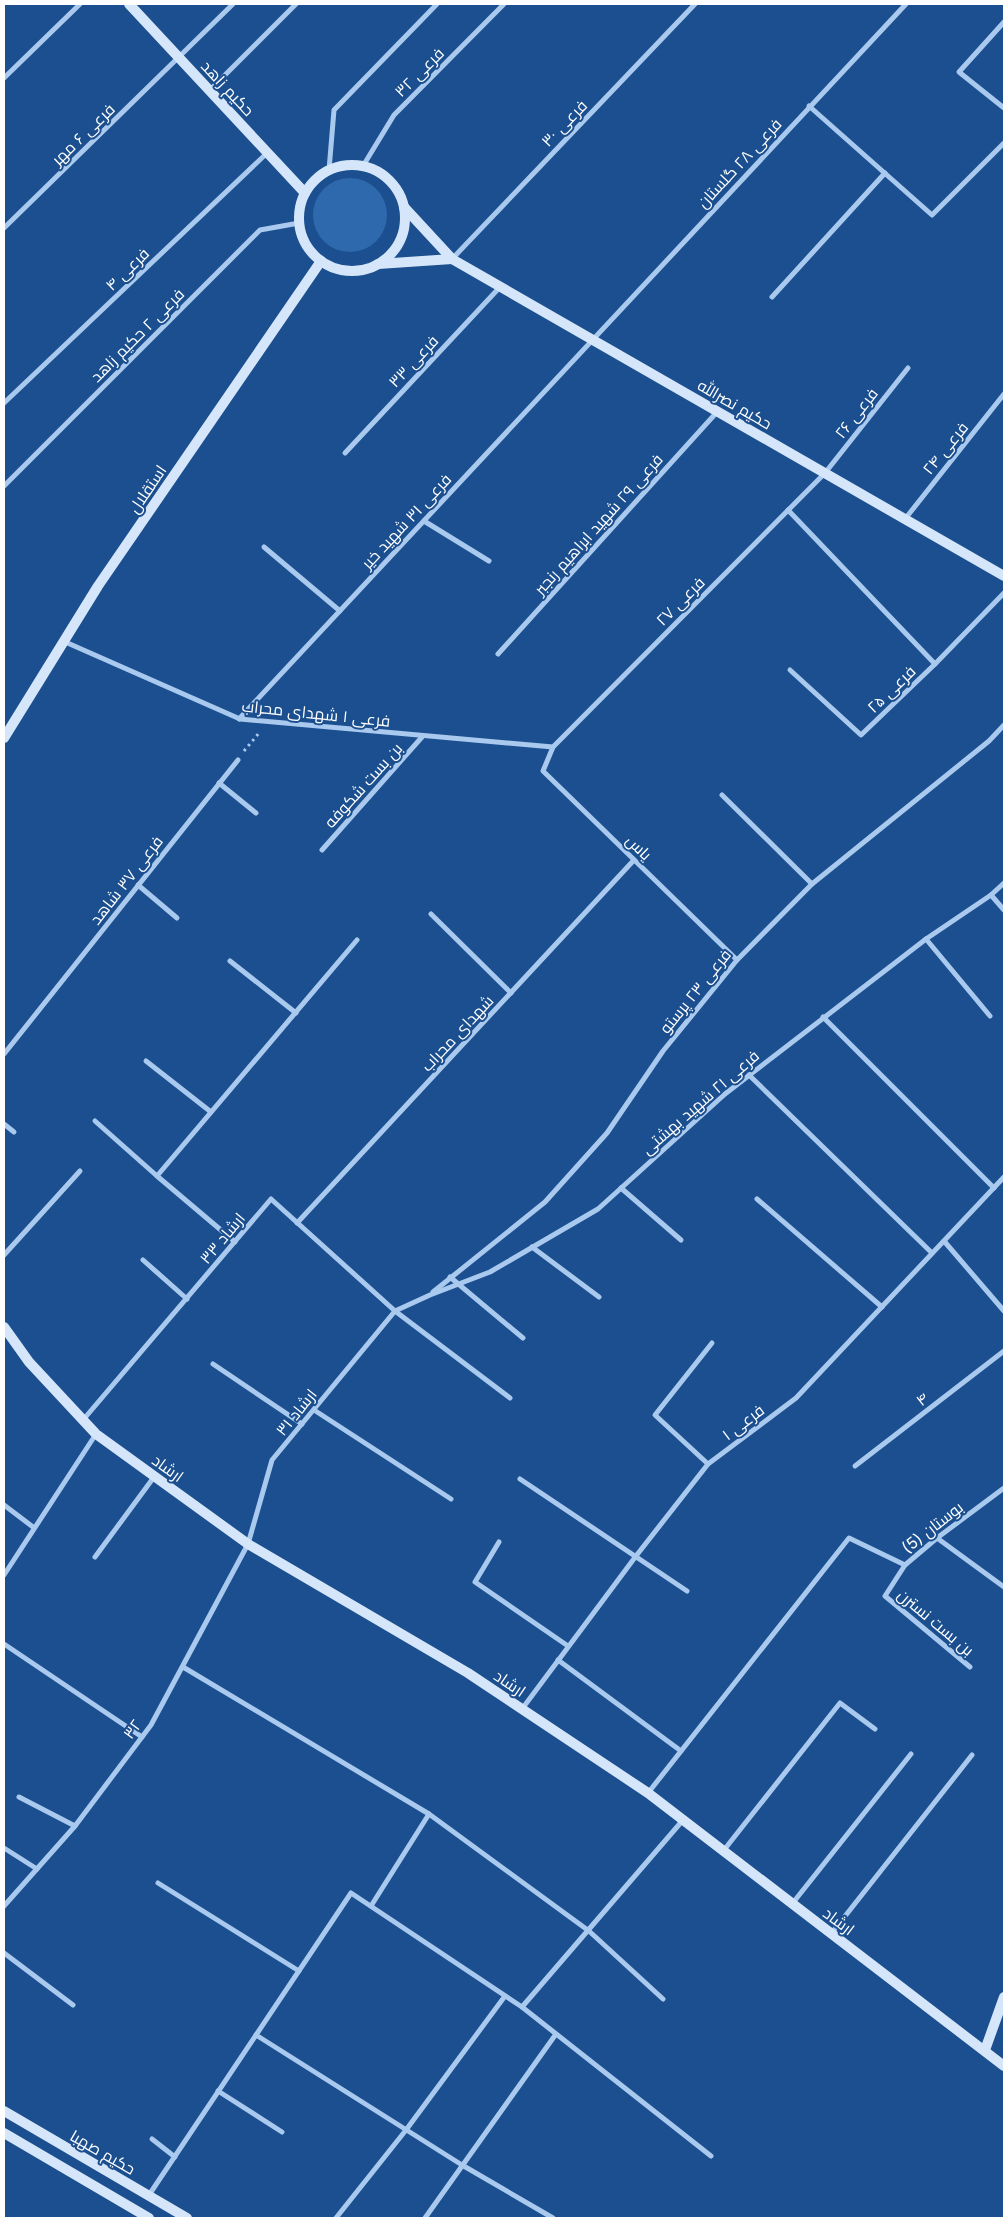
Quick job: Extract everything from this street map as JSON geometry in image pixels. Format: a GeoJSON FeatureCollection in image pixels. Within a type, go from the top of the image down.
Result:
{"type":"FeatureCollection","features":[{"type":"Feature","properties":{"kind":"street"},"geometry":{"type":"LineString","coordinates":[[4,78],[80,4]]}},
{"type":"Feature","properties":{"kind":"street","name":"حکیم زاهد"},"geometry":{"type":"LineString","coordinates":[[129,4],[305,193]]}},
{"type":"Feature","properties":{"kind":"street","name":"فرعی ۶ مهر"},"geometry":{"type":"LineString","coordinates":[[4,228],[233,4]]}},
{"type":"Feature","properties":{"kind":"street"},"geometry":{"type":"LineString","coordinates":[[209,90],[296,4]]}},
{"type":"Feature","properties":{"kind":"street"},"geometry":{"type":"LineString","coordinates":[[329,170],[334,110],[437,4]]}},
{"type":"Feature","properties":{"kind":"street","name":"فرعی ۳۲"},"geometry":{"type":"LineString","coordinates":[[363,166],[394,115],[504,4]]}},
{"type":"Feature","properties":{"kind":"street","name":"فرعی ۳۰"},"geometry":{"type":"LineString","coordinates":[[452,259],[695,4]]}},
{"type":"Feature","properties":{"kind":"street","name":"فرعی ۲۸ گلستان"},"geometry":{"type":"LineString","coordinates":[[591,339],[906,4]]}},
{"type":"Feature","properties":{"kind":"street"},"geometry":{"type":"LineString","coordinates":[[1004,22],[959,72],[1004,106]]}},
{"type":"Feature","properties":{"kind":"street"},"geometry":{"type":"LineString","coordinates":[[810,106],[932,215],[1004,143]]}},
{"type":"Feature","properties":{"kind":"street","name":"فرعی ۴"},"geometry":{"type":"LineString","coordinates":[[4,403],[267,153]]}},
{"type":"Feature","properties":{"kind":"street"},"geometry":{"type":"LineString","coordinates":[[346,165],[363,166],[378,171],[390,180],[399,192],[406,220],[403,234],[393,251],[378,264],[364,270],[349,271],[334,268],[321,261],[310,250],[302,237],[299,223],[300,208],[305,193],[315,180],[329,170],[346,165]]}},
{"type":"Feature","properties":{"kind":"street"},"geometry":{"type":"LineString","coordinates":[[772,297],[885,173]]}},
{"type":"Feature","properties":{"kind":"street","name":"حکیم نصرالله"},"geometry":{"type":"LineString","coordinates":[[404,207],[452,259],[1004,576]]}},
{"type":"Feature","properties":{"kind":"street","name":"فرعی ۲ حکیم زاهد"},"geometry":{"type":"LineString","coordinates":[[4,486],[260,230],[299,223]]}},
{"type":"Feature","properties":{"kind":"street"},"geometry":{"type":"LineString","coordinates":[[378,264],[452,259]]}},
{"type":"Feature","properties":{"kind":"street","name":"استقلال"},"geometry":{"type":"LineString","coordinates":[[4,738],[62,641],[321,261]]}},
{"type":"Feature","properties":{"kind":"street","name":"فرعی ۳۳"},"geometry":{"type":"LineString","coordinates":[[345,452],[500,287]]}},
{"type":"Feature","properties":{"kind":"street","name":"فرعی ۳۱ شهید خیر"},"geometry":{"type":"LineString","coordinates":[[239,719],[591,339]]}},
{"type":"Feature","properties":{"kind":"street","name":"فرعی ۲۶"},"geometry":{"type":"LineString","coordinates":[[825,473],[908,368]]}},
{"type":"Feature","properties":{"kind":"street","name":"فرعی ۲۴"},"geometry":{"type":"LineString","coordinates":[[905,519],[1004,394]]}},
{"type":"Feature","properties":{"kind":"street","name":"فرعی ۲۹ شهید ابراهیم رنجبر"},"geometry":{"type":"LineString","coordinates":[[498,654],[717,411]]}},
{"type":"Feature","properties":{"kind":"street","name":"فرعی ۲۷"},"geometry":{"type":"LineString","coordinates":[[553,747],[825,473]]}},
{"type":"Feature","properties":{"kind":"street"},"geometry":{"type":"LineString","coordinates":[[788,510],[935,664]]}},
{"type":"Feature","properties":{"kind":"street"},"geometry":{"type":"LineString","coordinates":[[424,521],[490,561]]}},
{"type":"Feature","properties":{"kind":"street"},"geometry":{"type":"LineString","coordinates":[[264,547],[340,611]]}},
{"type":"Feature","properties":{"kind":"street","name":"فرعی ۲۵"},"geometry":{"type":"LineString","coordinates":[[790,670],[861,735],[935,664],[1004,592]]}},
{"type":"Feature","properties":{"kind":"street","name":"فرعی ۱ شهدای محراب"},"geometry":{"type":"LineString","coordinates":[[62,641],[239,719],[422,737],[553,747]]}},
{"type":"Feature","properties":{"kind":"street","name":"فرعی ۲۳ پرستو"},"geometry":{"type":"LineString","coordinates":[[430,1295],[545,1202],[607,1133],[663,1051],[737,960],[812,884],[989,741],[1004,725]]}},
{"type":"Feature","properties":{"kind":"street","name":"بن بست شکوفه"},"geometry":{"type":"LineString","coordinates":[[322,850],[422,737]]}},
{"type":"Feature","properties":{"kind":"street","name":"یاس"},"geometry":{"type":"LineString","coordinates":[[553,747],[543,771],[737,960]]}},
{"type":"Feature","properties":{"kind":"street","name":"فرعی ۳۷ شاهد"},"geometry":{"type":"LineString","coordinates":[[4,1054],[238,760]]}},
{"type":"Feature","properties":{"kind":"street"},"geometry":{"type":"LineString","coordinates":[[218,783],[256,813]]}},
{"type":"Feature","properties":{"kind":"street"},"geometry":{"type":"LineString","coordinates":[[722,795],[812,884]]}},
{"type":"Feature","properties":{"kind":"street","name":"شهدای محراب"},"geometry":{"type":"LineString","coordinates":[[297,1222],[634,860]]}},
{"type":"Feature","properties":{"kind":"street","name":"فرعی ۲۱ شهید بهشتی"},"geometry":{"type":"LineString","coordinates":[[395,1311],[430,1295],[490,1272],[598,1209],[725,1094],[926,939],[991,895],[1004,883]]}},
{"type":"Feature","properties":{"kind":"street"},"geometry":{"type":"LineString","coordinates":[[138,885],[177,918]]}},
{"type":"Feature","properties":{"kind":"street"},"geometry":{"type":"LineString","coordinates":[[991,895],[1004,910]]}},
{"type":"Feature","properties":{"kind":"street"},"geometry":{"type":"LineString","coordinates":[[431,914],[511,993]]}},
{"type":"Feature","properties":{"kind":"street"},"geometry":{"type":"LineString","coordinates":[[926,939],[990,1016]]}},
{"type":"Feature","properties":{"kind":"street"},"geometry":{"type":"LineString","coordinates":[[157,1176],[357,940]]}},
{"type":"Feature","properties":{"kind":"street"},"geometry":{"type":"LineString","coordinates":[[230,961],[296,1012]]}},
{"type":"Feature","properties":{"kind":"street"},"geometry":{"type":"LineString","coordinates":[[823,1017],[994,1188]]}},
{"type":"Feature","properties":{"kind":"street"},"geometry":{"type":"LineString","coordinates":[[146,1062],[211,1112]]}},
{"type":"Feature","properties":{"kind":"street"},"geometry":{"type":"LineString","coordinates":[[749,1075],[932,1253]]}},
{"type":"Feature","properties":{"kind":"street"},"geometry":{"type":"LineString","coordinates":[[95,1121],[235,1242]]}},
{"type":"Feature","properties":{"kind":"street"},"geometry":{"type":"LineString","coordinates":[[4,1124],[14,1132]]}},
{"type":"Feature","properties":{"kind":"street"},"geometry":{"type":"LineString","coordinates":[[4,1255],[80,1171]]}},
{"type":"Feature","properties":{"kind":"street","name":"فرعی ۱"},"geometry":{"type":"LineString","coordinates":[[522,1708],[708,1464],[796,1398],[1004,1177]]}},
{"type":"Feature","properties":{"kind":"street"},"geometry":{"type":"LineString","coordinates":[[621,1188],[681,1240]]}},
{"type":"Feature","properties":{"kind":"street"},"geometry":{"type":"LineString","coordinates":[[757,1198],[882,1307]]}},
{"type":"Feature","properties":{"kind":"street","name":"ارشاد ۳۳"},"geometry":{"type":"LineString","coordinates":[[83,1421],[271,1199],[395,1311],[510,1398]]}},
{"type":"Feature","properties":{"kind":"street"},"geometry":{"type":"LineString","coordinates":[[944,1241],[1004,1311]]}},
{"type":"Feature","properties":{"kind":"street"},"geometry":{"type":"LineString","coordinates":[[532,1247],[599,1297]]}},
{"type":"Feature","properties":{"kind":"street"},"geometry":{"type":"LineString","coordinates":[[143,1260],[187,1298]]}},
{"type":"Feature","properties":{"kind":"street"},"geometry":{"type":"LineString","coordinates":[[450,1277],[523,1338]]}},
{"type":"Feature","properties":{"kind":"street","name":"ارشاد ۳۱"},"geometry":{"type":"LineString","coordinates":[[248,1544],[272,1460],[395,1311]]}},
{"type":"Feature","properties":{"kind":"street","name":"ارشاد"},"geometry":{"type":"LineString","coordinates":[[4,1328],[29,1362],[96,1434],[154,1477],[248,1544],[468,1672],[648,1793],[1004,2066]]}},
{"type":"Feature","properties":{"kind":"street"},"geometry":{"type":"LineString","coordinates":[[708,1464],[655,1415],[712,1343]]}},
{"type":"Feature","properties":{"kind":"street","name":"۴"},"geometry":{"type":"LineString","coordinates":[[855,1466],[1004,1350]]}},
{"type":"Feature","properties":{"kind":"street"},"geometry":{"type":"LineString","coordinates":[[213,1364],[302,1424]]}},
{"type":"Feature","properties":{"kind":"street"},"geometry":{"type":"LineString","coordinates":[[314,1410],[451,1499]]}},
{"type":"Feature","properties":{"kind":"street"},"geometry":{"type":"LineString","coordinates":[[4,1575],[96,1434]]}},
{"type":"Feature","properties":{"kind":"street"},"geometry":{"type":"LineString","coordinates":[[95,1557],[154,1477]]}},
{"type":"Feature","properties":{"kind":"street"},"geometry":{"type":"LineString","coordinates":[[520,1479],[687,1591]]}},
{"type":"Feature","properties":{"kind":"street","name":"بوستان (5)"},"geometry":{"type":"LineString","coordinates":[[885,1596],[905,1565],[937,1538],[1004,1488]]}},
{"type":"Feature","properties":{"kind":"street"},"geometry":{"type":"LineString","coordinates":[[4,1505],[34,1527]]}},
{"type":"Feature","properties":{"kind":"street"},"geometry":{"type":"LineString","coordinates":[[648,1793],[849,1538],[905,1565]]}},
{"type":"Feature","properties":{"kind":"street"},"geometry":{"type":"LineString","coordinates":[[937,1538],[1004,1588]]}},
{"type":"Feature","properties":{"kind":"street"},"geometry":{"type":"LineString","coordinates":[[499,1542],[475,1582],[568,1646]]}},
{"type":"Feature","properties":{"kind":"street","name":"۳۲"},"geometry":{"type":"LineString","coordinates":[[4,1906],[75,1826],[151,1725],[248,1544]]}},
{"type":"Feature","properties":{"kind":"street","name":"بن بست نسترن"},"geometry":{"type":"LineString","coordinates":[[885,1596],[970,1667]]}},
{"type":"Feature","properties":{"kind":"street"},"geometry":{"type":"LineString","coordinates":[[4,1644],[142,1737]]}},
{"type":"Feature","properties":{"kind":"street"},"geometry":{"type":"LineString","coordinates":[[558,1660],[681,1750]]}},
{"type":"Feature","properties":{"kind":"street"},"geometry":{"type":"LineString","coordinates":[[183,1667],[429,1814],[589,1931],[662,1999]]}},
{"type":"Feature","properties":{"kind":"street"},"geometry":{"type":"LineString","coordinates":[[723,1851],[840,1703],[875,1729]]}},
{"type":"Feature","properties":{"kind":"street"},"geometry":{"type":"LineString","coordinates":[[792,1904],[911,1754]]}},
{"type":"Feature","properties":{"kind":"street"},"geometry":{"type":"LineString","coordinates":[[831,1934],[972,1755]]}},
{"type":"Feature","properties":{"kind":"street"},"geometry":{"type":"LineString","coordinates":[[19,1797],[75,1826]]}},
{"type":"Feature","properties":{"kind":"street"},"geometry":{"type":"LineString","coordinates":[[371,1906],[429,1814]]}},
{"type":"Feature","properties":{"kind":"street"},"geometry":{"type":"LineString","coordinates":[[522,2008],[683,1820]]}},
{"type":"Feature","properties":{"kind":"street"},"geometry":{"type":"LineString","coordinates":[[4,1848],[37,1869]]}},
{"type":"Feature","properties":{"kind":"street"},"geometry":{"type":"LineString","coordinates":[[158,1884],[299,1971]]}},
{"type":"Feature","properties":{"kind":"street"},"geometry":{"type":"LineString","coordinates":[[134,2215],[175,2157],[351,1893],[522,2008],[712,2156]]}},
{"type":"Feature","properties":{"kind":"street"},"geometry":{"type":"LineString","coordinates":[[4,1953],[73,2005]]}},
{"type":"Feature","properties":{"kind":"street"},"geometry":{"type":"LineString","coordinates":[[336,2218],[406,2130],[505,1996]]}},
{"type":"Feature","properties":{"kind":"street"},"geometry":{"type":"LineString","coordinates":[[985,2050],[1004,1997]]}},
{"type":"Feature","properties":{"kind":"street"},"geometry":{"type":"LineString","coordinates":[[425,2218],[556,2034]]}},
{"type":"Feature","properties":{"kind":"street"},"geometry":{"type":"LineString","coordinates":[[256,2035],[462,2165],[553,2218]]}},
{"type":"Feature","properties":{"kind":"street"},"geometry":{"type":"LineString","coordinates":[[218,2091],[282,2132]]}},
{"type":"Feature","properties":{"kind":"street","name":"حکیم صهبا"},"geometry":{"type":"LineString","coordinates":[[4,2111],[187,2218]]}},
{"type":"Feature","properties":{"kind":"street","name":"حکیم صهبا"},"geometry":{"type":"LineString","coordinates":[[4,2133],[134,2215],[149,2218]]}},
{"type":"Feature","properties":{"kind":"street"},"geometry":{"type":"LineString","coordinates":[[152,2139],[175,2157]]}},
{"type":"Feature","properties":{"kind":"path"},"geometry":{"type":"LineString","coordinates":[[238,760],[267,722]]}},
{"type":"Feature","properties":{"kind":"shaded area"},"geometry":{"type":"Polygon","coordinates":[[[350,178],[364,181],[376,189],[384,201],[387,215],[384,229],[376,241],[364,249],[350,252],[336,249],[324,241],[316,229],[313,215],[316,201],[324,189],[336,181],[350,178]]]}}]}
